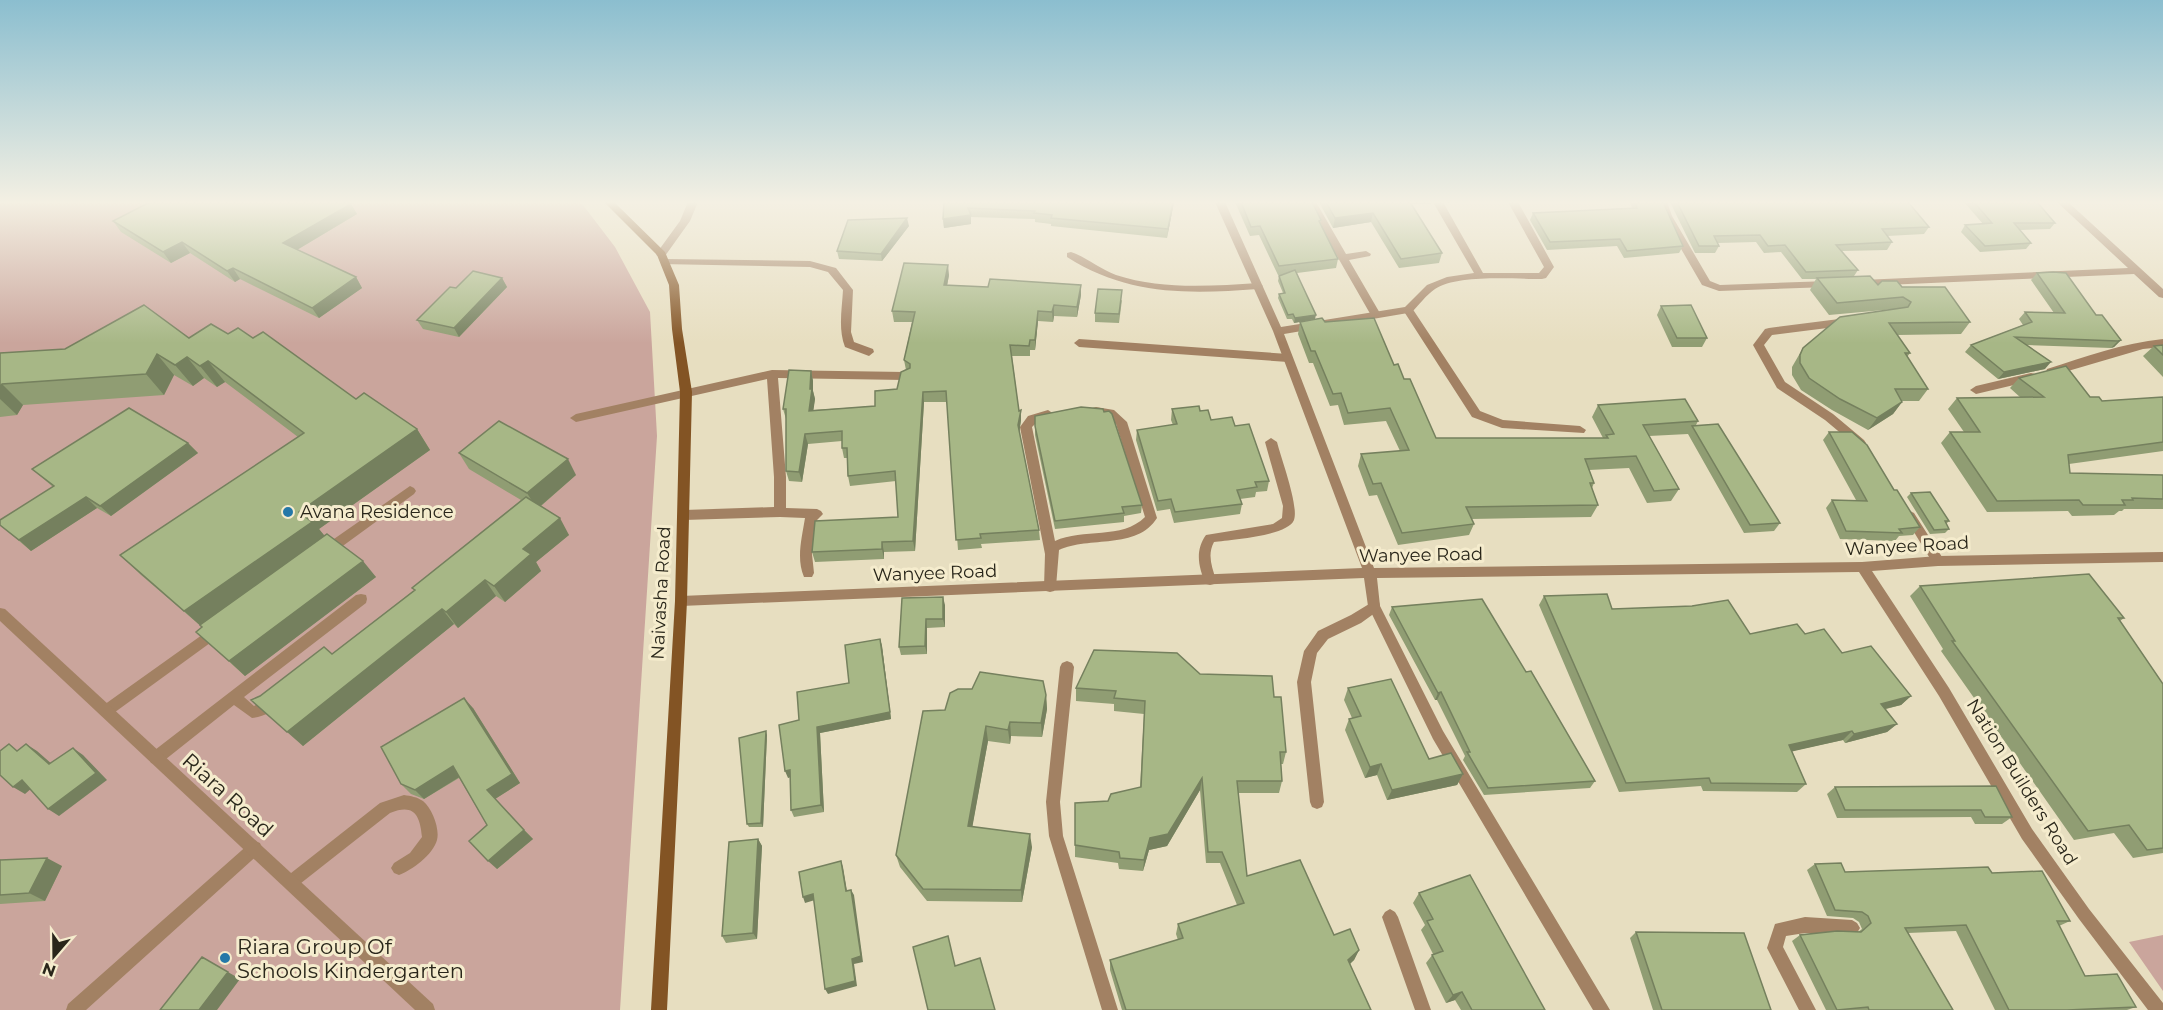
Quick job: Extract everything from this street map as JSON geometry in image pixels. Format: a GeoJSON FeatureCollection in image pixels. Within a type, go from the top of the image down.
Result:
{"type":"FeatureCollection","features":[{"type":"Feature","properties":{"kind":"main road","name":"Naivasha Road"},"geometry":{"type":"LineString","coordinates":[[654,249],[663,258],[674,285],[677,329],[686,392],[681,601],[659,1010]]}},
{"type":"Feature","properties":{"kind":"street"},"geometry":{"type":"LineString","coordinates":[[668,249],[663,258],[810,264],[832,270],[848,290],[846,332],[849,344],[868,352]]}},
{"type":"Feature","properties":{"kind":"street"},"geometry":{"type":"LineString","coordinates":[[1241,249],[1278,331],[1370,573],[1374,606],[1437,735],[1602,1010]]}},
{"type":"Feature","properties":{"kind":"street"},"geometry":{"type":"LineString","coordinates":[[1337,249],[1376,315]]}},
{"type":"Feature","properties":{"kind":"street"},"geometry":{"type":"LineString","coordinates":[[1465,249],[1480,276]]}},
{"type":"Feature","properties":{"kind":"street"},"geometry":{"type":"LineString","coordinates":[[1278,331],[1408,310],[1439,282],[1480,276],[1535,278],[1542,276],[1549,267],[1539,249]]}},
{"type":"Feature","properties":{"kind":"street"},"geometry":{"type":"LineString","coordinates":[[1686,249],[1706,283],[1719,288],[1844,283]]}},
{"type":"Feature","properties":{"kind":"street"},"geometry":{"type":"LineString","coordinates":[[2113,249],[2163,296]]}},
{"type":"Feature","properties":{"kind":"street"},"geometry":{"type":"LineString","coordinates":[[1342,258],[1366,254]]}},
{"type":"Feature","properties":{"kind":"street"},"geometry":{"type":"LineString","coordinates":[[1071,255],[1104,276],[1147,284],[1199,290],[1258,286]]}},
{"type":"Feature","properties":{"kind":"street"},"geometry":{"type":"LineString","coordinates":[[1856,283],[2136,271]]}},
{"type":"Feature","properties":{"kind":"street"},"geometry":{"type":"LineString","coordinates":[[1408,310],[1476,414],[1502,424],[1580,430]]}},
{"type":"Feature","properties":{"kind":"street"},"geometry":{"type":"LineString","coordinates":[[1860,320],[1769,332],[1758,345],[1781,385],[1829,417],[1869,450]]}},
{"type":"Feature","properties":{"kind":"street"},"geometry":{"type":"LineString","coordinates":[[1079,343],[1288,358]]}},
{"type":"Feature","properties":{"kind":"street"},"geometry":{"type":"LineString","coordinates":[[1976,390],[2055,371],[2142,345],[2163,343]]}},
{"type":"Feature","properties":{"kind":"street"},"geometry":{"type":"LineString","coordinates":[[772,374],[780,477],[780,512]]}},
{"type":"Feature","properties":{"kind":"street"},"geometry":{"type":"LineString","coordinates":[[576,418],[772,374],[905,376]]}},
{"type":"Feature","properties":{"kind":"street"},"geometry":{"type":"LineString","coordinates":[[1051,554],[1054,547],[1062,542],[1138,531],[1150,518],[1150,510],[1121,422],[1110,413],[1080,411]]}},
{"type":"Feature","properties":{"kind":"street"},"geometry":{"type":"LineString","coordinates":[[1050,587],[1051,554],[1026,427],[1028,421],[1036,416],[1059,413]]}},
{"type":"Feature","properties":{"kind":"street"},"geometry":{"type":"LineString","coordinates":[[1210,580],[1204,558],[1204,547],[1210,538],[1276,528],[1288,520],[1290,506],[1271,442]]}},
{"type":"Feature","properties":{"kind":"street"},"geometry":{"type":"LineString","coordinates":[[315,560],[410,491]]}},
{"type":"Feature","properties":{"kind":"street"},"geometry":{"type":"LineString","coordinates":[[1900,501],[1938,561]]}},
{"type":"Feature","properties":{"kind":"street"},"geometry":{"type":"LineString","coordinates":[[684,515],[780,512],[817,514],[811,518],[806,554],[808,573]]}},
{"type":"Feature","properties":{"kind":"street","name":"Wanyee Road"},"geometry":{"type":"LineString","coordinates":[[681,601],[1370,573],[1862,567],[1938,561],[2163,557]]}},
{"type":"Feature","properties":{"kind":"street","name":"Nation Builders Road"},"geometry":{"type":"LineString","coordinates":[[1862,567],[1944,692],[2027,834],[2084,914],[2158,1010]]}},
{"type":"Feature","properties":{"kind":"street"},"geometry":{"type":"LineString","coordinates":[[156,758],[361,599]]}},
{"type":"Feature","properties":{"kind":"street"},"geometry":{"type":"LineString","coordinates":[[1317,802],[1304,682],[1311,651],[1323,635],[1356,619],[1374,606]]}},
{"type":"Feature","properties":{"kind":"street","name":"Riara Road"},"geometry":{"type":"LineString","coordinates":[[0,613],[427,1010]]}},
{"type":"Feature","properties":{"kind":"street"},"geometry":{"type":"LineString","coordinates":[[106,711],[229,622]]}},
{"type":"Feature","properties":{"kind":"street"},"geometry":{"type":"LineString","coordinates":[[1067,667],[1053,802],[1056,836],[1110,1010]]}},
{"type":"Feature","properties":{"kind":"street"},"geometry":{"type":"LineString","coordinates":[[234,697],[252,712],[270,705],[287,692]]}},
{"type":"Feature","properties":{"kind":"street"},"geometry":{"type":"LineString","coordinates":[[291,882],[385,808],[399,801],[408,801],[418,805],[426,816],[430,839],[415,858],[399,868]]}},
{"type":"Feature","properties":{"kind":"street"},"geometry":{"type":"LineString","coordinates":[[74,1010],[255,848]]}},
{"type":"Feature","properties":{"kind":"street"},"geometry":{"type":"LineString","coordinates":[[1390,916],[1423,1010]]}},
{"type":"Feature","properties":{"kind":"street"},"geometry":{"type":"LineString","coordinates":[[1808,1010],[1774,948],[1780,929],[1805,925],[1852,928]]}},
{"type":"Feature","properties":{"kind":"shaded area"},"geometry":{"type":"Polygon","coordinates":[[[0,249],[616,249],[650,312],[657,436],[620,1010],[0,1010],[0,249]]]}},
{"type":"Feature","properties":{"kind":"shaded area"},"geometry":{"type":"Polygon","coordinates":[[[2163,935],[2163,991],[2129,942],[2163,935]]]}},
{"type":"Feature","properties":{"kind":"building"},"geometry":{"type":"Polygon","coordinates":[[[193,249],[296,249],[356,277],[312,308],[233,268],[227,271],[193,249]]]}},
{"type":"Feature","properties":{"kind":"building"},"geometry":{"type":"Polygon","coordinates":[[[838,249],[885,249],[881,254],[837,251],[838,249]]]}},
{"type":"Feature","properties":{"kind":"building"},"geometry":{"type":"Polygon","coordinates":[[[1271,249],[1333,249],[1338,259],[1279,266],[1271,249]]]}},
{"type":"Feature","properties":{"kind":"building"},"geometry":{"type":"Polygon","coordinates":[[[1395,249],[1440,249],[1442,253],[1401,259],[1395,249]]]}},
{"type":"Feature","properties":{"kind":"building"},"geometry":{"type":"Polygon","coordinates":[[[1788,249],[1840,249],[1858,270],[1806,272],[1788,249]]]}},
{"type":"Feature","properties":{"kind":"building"},"geometry":{"type":"Polygon","coordinates":[[[904,263],[948,265],[944,285],[988,287],[990,279],[1081,285],[1077,307],[1054,305],[1052,312],[1038,311],[1035,340],[1030,340],[1029,346],[1010,345],[1019,411],[1021,410],[1018,425],[1039,530],[980,534],[981,538],[956,540],[946,391],[923,392],[913,541],[882,542],[882,549],[812,552],[815,521],[898,517],[895,471],[848,476],[847,448],[842,448],[842,431],[805,434],[799,472],[786,471],[786,409],[783,409],[789,370],[811,371],[810,389],[812,389],[809,411],[875,406],[875,391],[897,389],[901,372],[910,368],[910,364],[904,360],[915,312],[892,311],[904,263]]]}},
{"type":"Feature","properties":{"kind":"building"},"geometry":{"type":"Polygon","coordinates":[[[1295,270],[1316,315],[1295,318],[1293,314],[1288,315],[1279,294],[1285,293],[1279,276],[1295,270]]]}},
{"type":"Feature","properties":{"kind":"building"},"geometry":{"type":"Polygon","coordinates":[[[473,271],[502,278],[454,328],[417,320],[450,287],[456,288],[473,271]]]}},
{"type":"Feature","properties":{"kind":"building"},"geometry":{"type":"Polygon","coordinates":[[[2037,273],[2066,273],[2096,315],[2102,315],[2121,340],[2015,337],[2051,362],[2004,372],[1971,345],[2032,322],[2025,312],[2065,313],[2037,273]]]}},
{"type":"Feature","properties":{"kind":"building"},"geometry":{"type":"Polygon","coordinates":[[[1870,276],[1878,285],[1882,281],[1897,281],[1902,287],[1945,287],[1970,322],[1889,323],[1910,353],[1905,353],[1928,389],[1895,389],[1902,402],[1877,418],[1840,399],[1809,378],[1800,363],[1803,348],[1840,317],[1908,307],[1911,302],[1903,297],[1837,303],[1817,278],[1870,276]]]}},
{"type":"Feature","properties":{"kind":"building"},"geometry":{"type":"Polygon","coordinates":[[[1098,289],[1122,290],[1119,314],[1095,313],[1098,289]]]}},
{"type":"Feature","properties":{"kind":"building"},"geometry":{"type":"Polygon","coordinates":[[[144,305],[189,338],[211,324],[228,334],[238,328],[253,338],[263,332],[356,399],[364,393],[417,429],[299,512],[312,522],[184,611],[120,555],[304,433],[208,361],[200,366],[187,357],[175,365],[157,354],[146,374],[2,384],[0,388],[0,353],[65,349],[144,305]]]}},
{"type":"Feature","properties":{"kind":"building"},"geometry":{"type":"Polygon","coordinates":[[[1691,305],[1707,338],[1677,338],[1661,306],[1691,305]]]}},
{"type":"Feature","properties":{"kind":"building"},"geometry":{"type":"Polygon","coordinates":[[[1322,318],[1325,322],[1374,318],[1394,365],[1398,364],[1404,379],[1410,379],[1436,438],[1608,438],[1606,435],[1614,434],[1598,405],[1685,399],[1698,421],[1643,425],[1679,489],[1654,491],[1636,456],[1585,459],[1594,483],[1590,483],[1598,505],[1466,507],[1474,524],[1402,533],[1381,483],[1373,484],[1361,454],[1409,450],[1390,408],[1348,413],[1341,393],[1333,394],[1315,351],[1311,351],[1300,322],[1322,318]]]}},
{"type":"Feature","properties":{"kind":"building"},"geometry":{"type":"Polygon","coordinates":[[[2163,345],[2163,355],[2154,346],[2163,345]]]}},
{"type":"Feature","properties":{"kind":"building"},"geometry":{"type":"Polygon","coordinates":[[[2066,366],[2090,397],[2099,397],[2102,401],[2163,397],[2163,442],[2068,455],[2070,473],[2163,475],[2163,499],[2122,500],[2125,505],[2083,505],[2079,500],[1997,501],[1950,432],[1980,432],[1957,398],[2044,397],[2019,378],[2066,366]]]}},
{"type":"Feature","properties":{"kind":"building"},"geometry":{"type":"Polygon","coordinates":[[[1199,406],[1200,411],[1208,410],[1211,420],[1232,417],[1235,426],[1249,424],[1269,481],[1255,482],[1257,487],[1237,490],[1242,504],[1175,512],[1171,499],[1158,501],[1137,430],[1177,424],[1172,409],[1199,406]]]}},
{"type":"Feature","properties":{"kind":"building"},"geometry":{"type":"Polygon","coordinates":[[[1081,407],[1103,409],[1104,412],[1109,411],[1112,414],[1142,505],[1122,507],[1124,513],[1055,521],[1035,426],[1035,416],[1081,407]]]}},
{"type":"Feature","properties":{"kind":"building"},"geometry":{"type":"Polygon","coordinates":[[[129,408],[188,443],[100,506],[86,497],[19,540],[0,525],[0,520],[54,486],[32,469],[129,408]]]}},
{"type":"Feature","properties":{"kind":"building"},"geometry":{"type":"Polygon","coordinates":[[[499,421],[568,459],[527,493],[459,453],[499,421]]]}},
{"type":"Feature","properties":{"kind":"building"},"geometry":{"type":"Polygon","coordinates":[[[1718,424],[1780,523],[1750,525],[1692,426],[1718,424]]]}},
{"type":"Feature","properties":{"kind":"building"},"geometry":{"type":"Polygon","coordinates":[[[1829,432],[1852,432],[1867,445],[1920,527],[1899,529],[1902,533],[1846,531],[1832,500],[1867,501],[1829,432]]]}},
{"type":"Feature","properties":{"kind":"building"},"geometry":{"type":"Polygon","coordinates":[[[1930,492],[1949,521],[1945,521],[1949,529],[1934,530],[1911,493],[1930,492]]]}},
{"type":"Feature","properties":{"kind":"building"},"geometry":{"type":"Polygon","coordinates":[[[526,497],[560,518],[523,549],[531,554],[494,586],[485,580],[446,612],[442,609],[287,732],[251,700],[260,696],[324,647],[332,654],[415,590],[412,588],[526,497]]]}},
{"type":"Feature","properties":{"kind":"building"},"geometry":{"type":"Polygon","coordinates":[[[327,534],[363,561],[229,661],[196,632],[202,627],[200,625],[327,534]]]}},
{"type":"Feature","properties":{"kind":"building"},"geometry":{"type":"Polygon","coordinates":[[[2089,574],[2124,618],[2118,618],[2163,684],[2163,848],[2147,850],[2129,825],[2088,831],[1952,641],[1955,641],[1920,586],[2089,574]]]}},
{"type":"Feature","properties":{"kind":"building"},"geometry":{"type":"Polygon","coordinates":[[[1607,594],[1612,609],[1692,606],[1728,600],[1750,634],[1797,624],[1805,634],[1824,629],[1842,653],[1871,646],[1911,696],[1881,704],[1897,724],[1789,745],[1806,784],[1711,783],[1709,778],[1626,783],[1544,596],[1607,594]]]}},
{"type":"Feature","properties":{"kind":"building"},"geometry":{"type":"Polygon","coordinates":[[[943,597],[943,619],[926,619],[925,646],[899,647],[902,598],[943,597]]]}},
{"type":"Feature","properties":{"kind":"building"},"geometry":{"type":"Polygon","coordinates":[[[1482,599],[1526,672],[1531,671],[1595,781],[1488,788],[1467,752],[1470,752],[1441,692],[1438,693],[1392,607],[1482,599]]]}},
{"type":"Feature","properties":{"kind":"building"},"geometry":{"type":"Polygon","coordinates":[[[880,639],[890,712],[817,727],[821,805],[791,810],[790,770],[785,771],[779,725],[799,720],[797,692],[849,683],[845,645],[880,639]]]}},
{"type":"Feature","properties":{"kind":"building"},"geometry":{"type":"Polygon","coordinates":[[[1094,650],[1177,653],[1200,674],[1272,676],[1274,697],[1281,697],[1286,752],[1280,752],[1282,781],[1237,781],[1247,876],[1300,860],[1334,935],[1350,929],[1359,950],[1348,960],[1371,1010],[1126,1010],[1110,960],[1183,938],[1178,924],[1244,903],[1222,852],[1208,852],[1202,778],[1168,834],[1150,838],[1144,860],[1120,858],[1119,852],[1075,845],[1075,803],[1108,801],[1111,794],[1141,787],[1145,701],[1114,698],[1116,691],[1076,688],[1094,650]]]}},
{"type":"Feature","properties":{"kind":"building"},"geometry":{"type":"Polygon","coordinates":[[[980,672],[1043,681],[1046,695],[1041,723],[1010,722],[1008,730],[986,726],[968,826],[1030,834],[1021,890],[923,889],[896,855],[923,711],[945,710],[950,693],[958,689],[972,689],[980,672]]]}},
{"type":"Feature","properties":{"kind":"building"},"geometry":{"type":"Polygon","coordinates":[[[1391,679],[1429,759],[1451,753],[1463,774],[1392,790],[1381,764],[1370,767],[1349,719],[1361,716],[1348,688],[1391,679]]]}},
{"type":"Feature","properties":{"kind":"building"},"geometry":{"type":"Polygon","coordinates":[[[464,698],[512,774],[487,790],[524,830],[488,861],[469,841],[487,825],[453,766],[415,790],[401,784],[381,747],[464,698]]]}},
{"type":"Feature","properties":{"kind":"building"},"geometry":{"type":"Polygon","coordinates":[[[766,731],[761,823],[747,824],[739,738],[766,731]]]}},
{"type":"Feature","properties":{"kind":"building"},"geometry":{"type":"Polygon","coordinates":[[[9,744],[17,751],[26,744],[49,764],[73,748],[96,773],[48,809],[22,780],[13,787],[0,775],[0,751],[9,744]]]}},
{"type":"Feature","properties":{"kind":"building"},"geometry":{"type":"Polygon","coordinates":[[[1996,786],[2012,817],[1985,817],[1981,810],[1845,810],[1835,787],[1996,786]]]}},
{"type":"Feature","properties":{"kind":"building"},"geometry":{"type":"Polygon","coordinates":[[[758,839],[753,933],[722,936],[729,842],[758,839]]]}},
{"type":"Feature","properties":{"kind":"building"},"geometry":{"type":"Polygon","coordinates":[[[47,858],[29,893],[0,895],[0,860],[47,858]]]}},
{"type":"Feature","properties":{"kind":"building"},"geometry":{"type":"Polygon","coordinates":[[[841,861],[846,891],[851,890],[861,956],[852,959],[855,981],[825,989],[813,894],[803,897],[799,872],[841,861]]]}},
{"type":"Feature","properties":{"kind":"building"},"geometry":{"type":"Polygon","coordinates":[[[1841,863],[1845,872],[1988,867],[1992,873],[2042,871],[2070,921],[2057,921],[2085,976],[2117,974],[2136,1007],[2009,1010],[1966,925],[1905,928],[1953,1010],[1869,1010],[1868,1007],[1837,1010],[1800,935],[1837,931],[1861,932],[1871,923],[1868,916],[1862,912],[1835,910],[1815,864],[1841,863]]]}},
{"type":"Feature","properties":{"kind":"building"},"geometry":{"type":"Polygon","coordinates":[[[1470,875],[1545,1010],[1472,1010],[1462,992],[1453,995],[1432,955],[1443,951],[1427,921],[1433,919],[1419,893],[1470,875]]]}},
{"type":"Feature","properties":{"kind":"building"},"geometry":{"type":"Polygon","coordinates":[[[1636,932],[1744,933],[1771,1010],[1662,1010],[1636,932]]]}},
{"type":"Feature","properties":{"kind":"building"},"geometry":{"type":"Polygon","coordinates":[[[948,936],[955,966],[980,958],[995,1010],[928,1010],[913,947],[948,936]]]}},
{"type":"Feature","properties":{"kind":"building"},"geometry":{"type":"Polygon","coordinates":[[[202,957],[228,972],[199,1010],[160,1010],[202,957]]]}},
{"type":"Feature","properties":{"kind":"place","name":"Avana Residence"},"geometry":{"type":"Point","coordinates":[288,512]}},
{"type":"Feature","properties":{"kind":"place","name":"Riara Group Of Schools Kindergarten"},"geometry":{"type":"Point","coordinates":[225,958]}}]}
